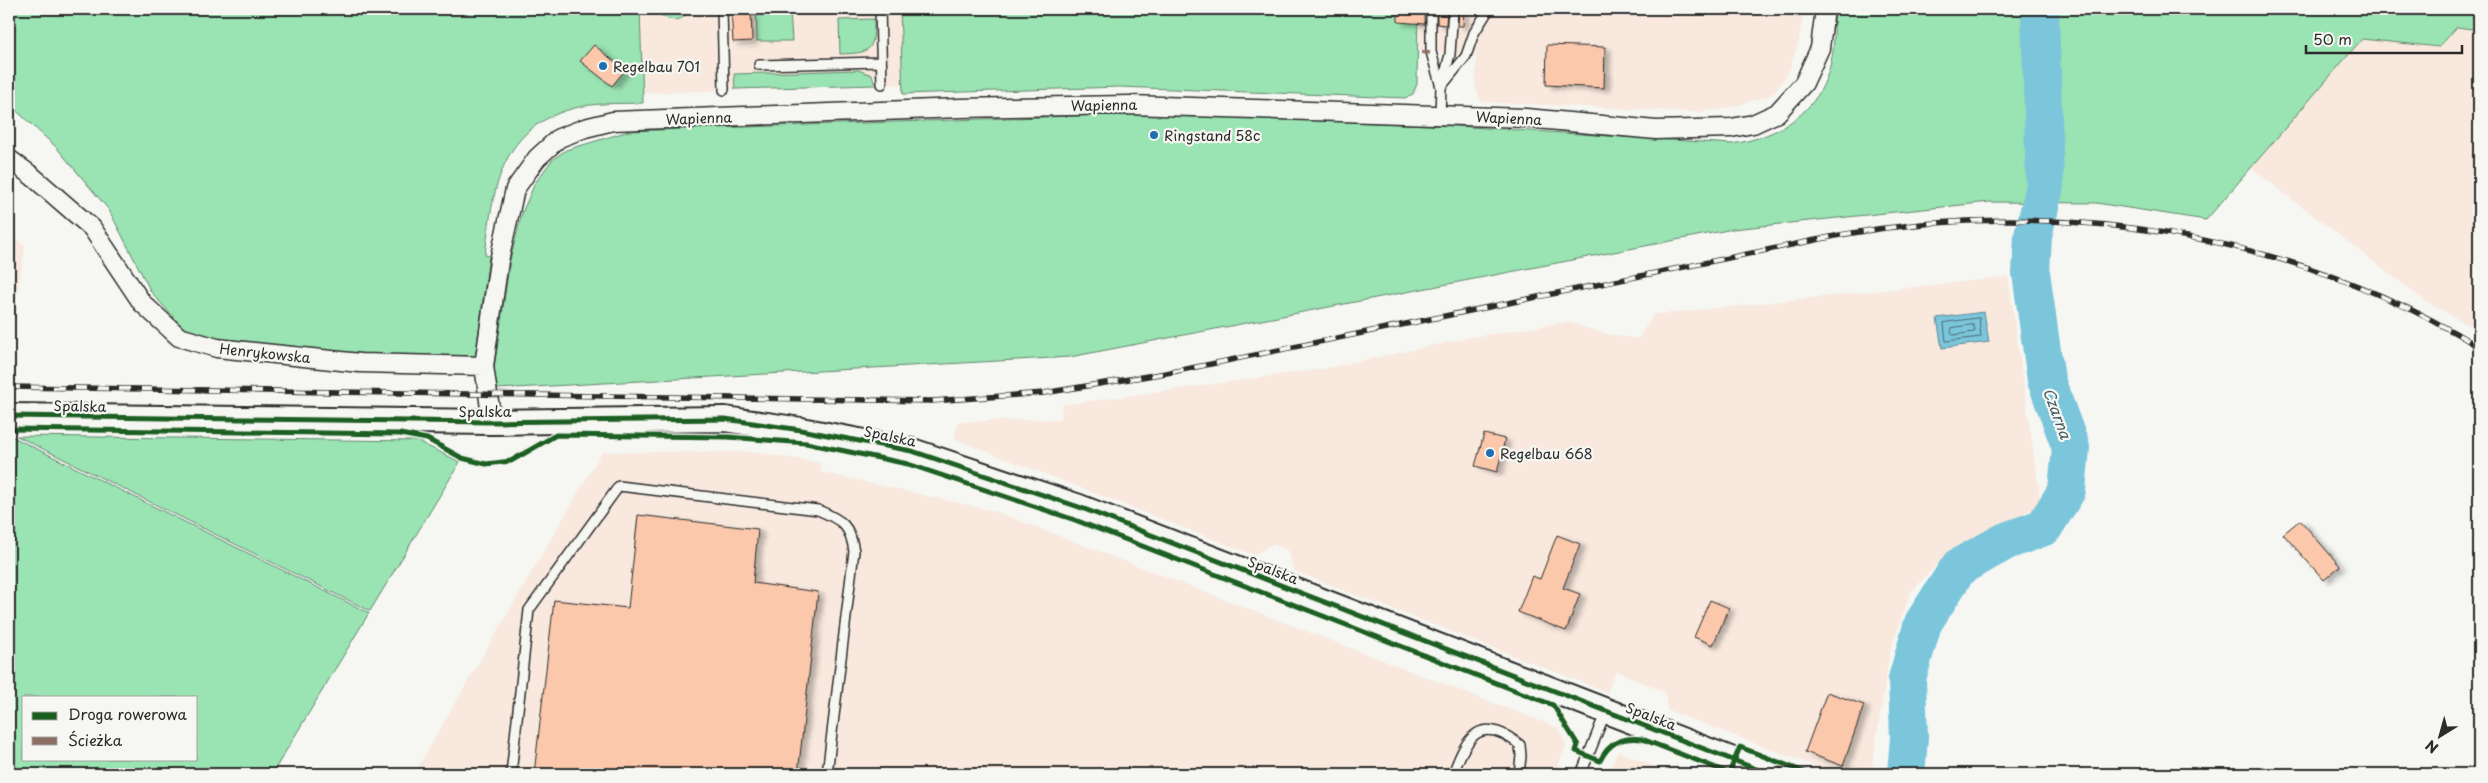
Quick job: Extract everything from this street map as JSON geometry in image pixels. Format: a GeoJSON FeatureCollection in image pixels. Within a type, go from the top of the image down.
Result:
{"type":"FeatureCollection","features":[{"type":"Feature","properties":{"kind":"street","name":"Wapienna"},"geometry":{"type":"LineString","coordinates":[[484,366],[498,261],[515,189],[537,158],[559,138],[584,128],[613,121],[960,108],[1121,105],[1526,118],[1656,130],[1705,130],[1753,124],[1776,113],[1804,83],[1820,48],[1825,9]]}},
{"type":"Feature","properties":{"kind":"street","name":"Henrykowska"},"geometry":{"type":"LineString","coordinates":[[9,158],[92,228],[142,303],[179,337],[217,348],[360,363],[484,366]]}},
{"type":"Feature","properties":{"kind":"street"},"geometry":{"type":"LineString","coordinates":[[484,366],[492,422]]}},
{"type":"Feature","properties":{"kind":"street","name":"Spalska"},"geometry":{"type":"LineString","coordinates":[[9,416],[492,422],[725,419],[802,430],[912,451],[1079,507],[1769,774]]}},
{"type":"Feature","properties":{"kind":"lane"},"geometry":{"type":"LineString","coordinates":[[722,9],[724,90]]}},
{"type":"Feature","properties":{"kind":"lane"},"geometry":{"type":"LineString","coordinates":[[880,9],[882,84]]}},
{"type":"Feature","properties":{"kind":"lane"},"geometry":{"type":"LineString","coordinates":[[1431,9],[1431,52],[1442,87]]}},
{"type":"Feature","properties":{"kind":"lane"},"geometry":{"type":"LineString","coordinates":[[1440,115],[1442,87],[1450,54],[1453,9]]}},
{"type":"Feature","properties":{"kind":"lane"},"geometry":{"type":"LineString","coordinates":[[1442,87],[1466,56],[1474,32],[1488,9]]}},
{"type":"Feature","properties":{"kind":"lane"},"geometry":{"type":"LineString","coordinates":[[759,65],[881,62]]}},
{"type":"Feature","properties":{"kind":"lane"},"geometry":{"type":"LineString","coordinates":[[511,774],[529,610],[619,486],[818,510],[838,518],[851,532],[854,551],[827,774]]}},
{"type":"Feature","properties":{"kind":"lane","name":"Spalska"},"geometry":{"type":"LineString","coordinates":[[1580,774],[1606,711]]}},
{"type":"Feature","properties":{"kind":"lane"},"geometry":{"type":"LineString","coordinates":[[1453,774],[1468,739],[1479,731],[1494,730],[1506,735],[1520,745],[1519,774]]}},
{"type":"Feature","properties":{"kind":"shaded area"},"geometry":{"type":"Polygon","coordinates":[[[640,9],[900,9],[903,84],[643,93],[640,9]]]}},
{"type":"Feature","properties":{"kind":"shaded area"},"geometry":{"type":"Polygon","coordinates":[[[1421,9],[1805,9],[1790,69],[1778,88],[1768,96],[1729,108],[1699,112],[1482,102],[1475,87],[1477,57],[1419,50],[1421,9]]]}},
{"type":"Feature","properties":{"kind":"shaded area"},"geometry":{"type":"Polygon","coordinates":[[[2457,27],[2479,30],[2479,331],[2424,300],[2249,166],[2362,39],[2438,47],[2457,27]]]}},
{"type":"Feature","properties":{"kind":"shaded area"},"geometry":{"type":"Polygon","coordinates":[[[9,233],[25,246],[9,343],[9,233]]]}},
{"type":"Feature","properties":{"kind":"shaded area"},"geometry":{"type":"Polygon","coordinates":[[[2008,277],[2041,505],[1950,550],[1910,593],[1890,651],[1872,766],[1857,774],[1836,774],[1667,710],[1665,692],[1616,671],[1607,692],[1294,571],[1288,550],[1272,544],[1254,555],[955,439],[958,422],[1061,419],[1062,405],[1323,369],[1473,337],[1567,322],[1606,334],[1638,339],[1653,315],[2008,277]]]}},
{"type":"Feature","properties":{"kind":"shaded area"},"geometry":{"type":"Polygon","coordinates":[[[602,452],[751,452],[821,463],[820,472],[994,511],[1558,728],[1566,745],[1555,774],[414,774],[602,452]]]}},
{"type":"Feature","properties":{"kind":"shaded area"},"geometry":{"type":"Polygon","coordinates":[[[1618,751],[1673,774],[1608,774],[1618,751]]]}},
{"type":"Feature","properties":{"kind":"green space"},"geometry":{"type":"Polygon","coordinates":[[[9,9],[640,9],[643,103],[598,104],[571,109],[547,119],[528,132],[514,148],[504,166],[496,187],[485,255],[489,256],[475,359],[360,354],[219,341],[183,328],[151,292],[109,210],[56,147],[9,104],[9,9]]]}},
{"type":"Feature","properties":{"kind":"green space"},"geometry":{"type":"Polygon","coordinates":[[[649,9],[690,9],[680,19],[672,20],[649,9]]]}},
{"type":"Feature","properties":{"kind":"green space"},"geometry":{"type":"Polygon","coordinates":[[[756,9],[790,9],[792,41],[757,41],[756,9]]]}},
{"type":"Feature","properties":{"kind":"green space"},"geometry":{"type":"Polygon","coordinates":[[[900,9],[1418,9],[1417,84],[1413,94],[1405,98],[1119,87],[903,94],[900,9]]]}},
{"type":"Feature","properties":{"kind":"green space"},"geometry":{"type":"Polygon","coordinates":[[[1834,9],[2479,9],[2479,30],[2457,27],[2439,47],[2362,39],[2206,220],[2096,203],[1990,202],[1733,229],[1070,357],[497,389],[494,368],[510,260],[522,213],[535,183],[552,160],[566,150],[629,131],[1103,115],[1169,115],[1455,126],[1732,144],[1749,141],[1781,128],[1795,119],[1818,95],[1826,80],[1831,62],[1834,36],[1834,9]]]}},
{"type":"Feature","properties":{"kind":"green space"},"geometry":{"type":"Polygon","coordinates":[[[874,19],[872,44],[869,48],[859,53],[840,54],[839,20],[874,19]]]}},
{"type":"Feature","properties":{"kind":"green space"},"geometry":{"type":"Polygon","coordinates":[[[858,70],[872,75],[875,85],[735,89],[734,74],[858,70]]]}},
{"type":"Feature","properties":{"kind":"green space"},"geometry":{"type":"Polygon","coordinates":[[[17,436],[417,441],[460,462],[370,611],[17,436]]]}},
{"type":"Feature","properties":{"kind":"green space"},"geometry":{"type":"Polygon","coordinates":[[[13,437],[369,613],[272,774],[9,774],[9,438],[13,437]]]}},
{"type":"Feature","properties":{"kind":"water"},"geometry":{"type":"Polygon","coordinates":[[[1984,312],[1989,342],[1942,348],[1937,318],[1984,312]]]}},
{"type":"Feature","properties":{"kind":"building"},"geometry":{"type":"Polygon","coordinates":[[[731,9],[751,9],[752,41],[733,42],[731,9]]]}},
{"type":"Feature","properties":{"kind":"building"},"geometry":{"type":"Polygon","coordinates":[[[1398,9],[1425,9],[1425,24],[1398,22],[1398,9]]]}},
{"type":"Feature","properties":{"kind":"building"},"geometry":{"type":"Polygon","coordinates":[[[1437,9],[1447,9],[1446,25],[1437,24],[1437,9]]]}},
{"type":"Feature","properties":{"kind":"building"},"geometry":{"type":"Polygon","coordinates":[[[1459,9],[1464,9],[1463,26],[1458,26],[1459,9]]]}},
{"type":"Feature","properties":{"kind":"building","name":"Regelbau 701"},"geometry":{"type":"Polygon","coordinates":[[[594,45],[625,70],[612,86],[580,61],[594,45]]]}},
{"type":"Feature","properties":{"kind":"building"},"geometry":{"type":"Polygon","coordinates":[[[1547,45],[1605,47],[1604,88],[1546,85],[1547,45]]]}},
{"type":"Feature","properties":{"kind":"building","name":"Regelbau 668"},"geometry":{"type":"Polygon","coordinates":[[[1484,434],[1505,439],[1497,472],[1475,466],[1484,434]]]}},
{"type":"Feature","properties":{"kind":"building"},"geometry":{"type":"Polygon","coordinates":[[[638,515],[758,529],[753,583],[818,592],[798,774],[534,774],[554,600],[628,608],[638,515]]]}},
{"type":"Feature","properties":{"kind":"building"},"geometry":{"type":"Polygon","coordinates":[[[2300,520],[2340,566],[2324,580],[2283,534],[2300,520]]]}},
{"type":"Feature","properties":{"kind":"building"},"geometry":{"type":"Polygon","coordinates":[[[1557,535],[1580,544],[1563,588],[1580,594],[1566,631],[1518,612],[1532,576],[1540,579],[1557,535]]]}},
{"type":"Feature","properties":{"kind":"building"},"geometry":{"type":"Polygon","coordinates":[[[1710,600],[1729,608],[1713,645],[1694,637],[1710,600]]]}},
{"type":"Feature","properties":{"kind":"building"},"geometry":{"type":"Polygon","coordinates":[[[1827,692],[1864,705],[1843,766],[1805,752],[1827,692]]]}},
{"type":"Feature","properties":{"kind":"waterway","name":"Czarna"},"geometry":{"type":"LineString","coordinates":[[1906,774],[1909,738],[1907,679],[1923,623],[1959,567],[2006,541],[2044,527],[2067,490],[2071,448],[2046,380],[2031,273],[2033,236],[2045,186],[2040,9]]}},
{"type":"Feature","properties":{"kind":"railway"},"geometry":{"type":"LineString","coordinates":[[9,387],[932,401],[1044,393],[1172,372],[1840,235],[1921,224],[2004,220],[2087,223],[2170,234],[2251,251],[2330,276],[2406,308],[2479,347]]}},
{"type":"Feature","properties":{"kind":"marked path"},"geometry":{"type":"LineString","coordinates":[[1422,52],[1431,53]]}},
{"type":"Feature","properties":{"kind":"cycle path"},"geometry":{"type":"LineString","coordinates":[[9,416],[492,422],[725,419],[801,430],[912,451],[1079,507],[1769,774]]}},
{"type":"Feature","properties":{"kind":"cycle path"},"geometry":{"type":"LineString","coordinates":[[9,429],[400,434],[427,439],[462,458],[486,464],[511,461],[556,435],[728,437],[806,443],[908,464],[1075,520],[1553,705],[1578,745],[1576,751],[1600,761],[1608,749],[1617,742],[1628,739],[1642,739],[1729,773],[1740,747],[1809,774]]}},
{"type":"Feature","properties":{"kind":"place","name":"Regelbau 701"},"geometry":{"type":"Point","coordinates":[603,66]}},
{"type":"Feature","properties":{"kind":"place","name":"Ringstand 58c"},"geometry":{"type":"Point","coordinates":[1154,135]}},
{"type":"Feature","properties":{"kind":"place","name":"Regelbau 668"},"geometry":{"type":"Point","coordinates":[1490,453]}}]}
